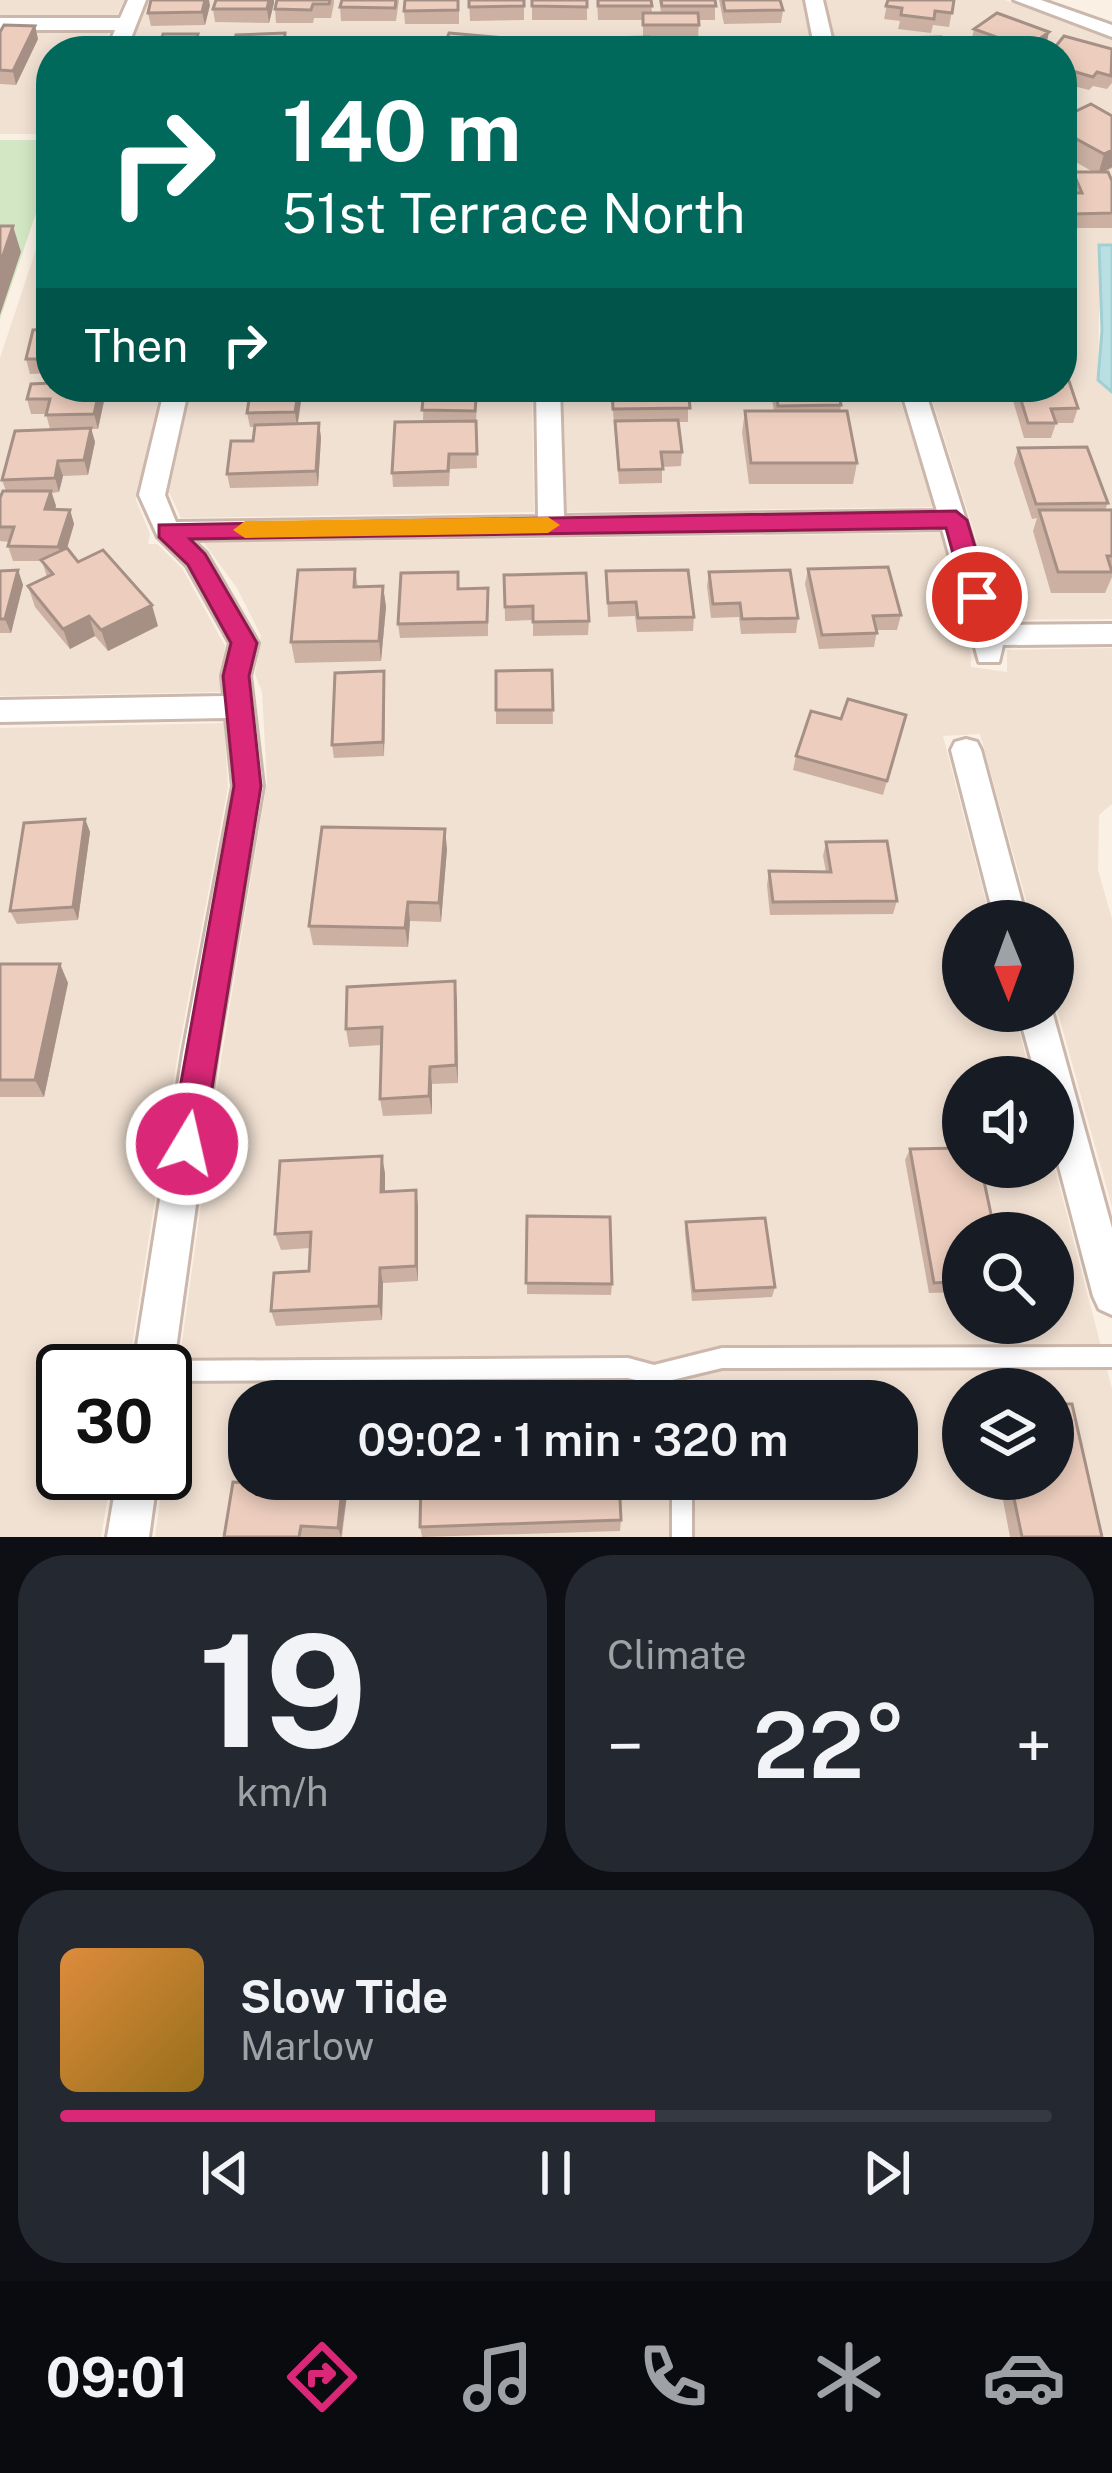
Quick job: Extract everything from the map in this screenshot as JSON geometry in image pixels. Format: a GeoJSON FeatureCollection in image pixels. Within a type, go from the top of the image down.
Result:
{"type":"FeatureCollection","features":[{"type":"Feature","properties":{"kind":"street"},"geometry":{"type":"LineString","coordinates":[[120,36],[137,0]]}},
{"type":"Feature","properties":{"kind":"street"},"geometry":{"type":"LineString","coordinates":[[814,0],[822,36]]}},
{"type":"Feature","properties":{"kind":"street"},"geometry":{"type":"LineString","coordinates":[[1023,0],[1112,31]]}},
{"type":"Feature","properties":{"kind":"street"},"geometry":{"type":"LineString","coordinates":[[0,24],[124,24]]}},
{"type":"Feature","properties":{"kind":"street"},"geometry":{"type":"LineString","coordinates":[[157,1344],[200,1053],[248,786],[236,676],[244,643],[197,560],[167,531],[152,495],[173,402]]}},
{"type":"Feature","properties":{"kind":"street"},"geometry":{"type":"LineString","coordinates":[[548,402],[551,525]]}},
{"type":"Feature","properties":{"kind":"street"},"geometry":{"type":"LineString","coordinates":[[917,402],[956,520],[988,645],[1112,634]]}},
{"type":"Feature","properties":{"kind":"street"},"geometry":{"type":"LineString","coordinates":[[167,531],[956,520]]}},
{"type":"Feature","properties":{"kind":"street"},"geometry":{"type":"LineString","coordinates":[[0,711],[242,707]]}},
{"type":"Feature","properties":{"kind":"street"},"geometry":{"type":"LineString","coordinates":[[966,750],[1005,900]]}},
{"type":"Feature","properties":{"kind":"street"},"geometry":{"type":"LineString","coordinates":[[1074,1155],[1112,1296]]}},
{"type":"Feature","properties":{"kind":"street"},"geometry":{"type":"LineString","coordinates":[[128,1537],[134,1500]]}},
{"type":"Feature","properties":{"kind":"lane"},"geometry":{"type":"LineString","coordinates":[[192,1371],[628,1368],[654,1375],[722,1358],[1112,1357]]}},
{"type":"Feature","properties":{"kind":"lane"},"geometry":{"type":"LineString","coordinates":[[654,1375],[658,1380]]}},
{"type":"Feature","properties":{"kind":"lane"},"geometry":{"type":"LineString","coordinates":[[682,1500],[682,1537]]}},
{"type":"Feature","properties":{"kind":"shaded area"},"geometry":{"type":"Polygon","coordinates":[[[0,0],[125,0],[115,18],[0,18],[0,0]]]}},
{"type":"Feature","properties":{"kind":"shaded area"},"geometry":{"type":"Polygon","coordinates":[[[149,0],[802,0],[810,36],[134,36],[149,0]]]}},
{"type":"Feature","properties":{"kind":"shaded area"},"geometry":{"type":"Polygon","coordinates":[[[826,0],[1005,0],[1112,37],[1112,245],[1100,245],[1098,379],[1112,392],[1112,619],[1002,620],[933,402],[1077,402],[1077,36],[834,36],[826,0]]]}},
{"type":"Feature","properties":{"kind":"shaded area"},"geometry":{"type":"Polygon","coordinates":[[[0,31],[109,31],[108,36],[36,36],[36,134],[0,134],[0,31]]]}},
{"type":"Feature","properties":{"kind":"shaded area"},"geometry":{"type":"Polygon","coordinates":[[[36,249],[36,402],[158,402],[136,500],[150,534],[148,544],[157,544],[182,568],[225,646],[220,692],[0,696],[0,358],[36,249]]]}},
{"type":"Feature","properties":{"kind":"shaded area"},"geometry":{"type":"Polygon","coordinates":[[[189,402],[532,402],[534,512],[181,518],[169,492],[189,402]]]}},
{"type":"Feature","properties":{"kind":"shaded area"},"geometry":{"type":"Polygon","coordinates":[[[563,402],[901,402],[934,507],[567,512],[563,402]]]}},
{"type":"Feature","properties":{"kind":"shaded area"},"geometry":{"type":"Polygon","coordinates":[[[942,533],[970,634],[971,667],[1007,672],[1007,650],[1112,648],[1112,804],[1099,815],[1098,870],[1112,919],[1112,1207],[1074,1056],[1070,1056],[1063,1032],[1074,1032],[1074,900],[1026,900],[980,734],[943,736],[986,900],[942,900],[942,1032],[1019,1032],[1026,1056],[942,1056],[942,1188],[1060,1188],[1066,1212],[942,1212],[942,1344],[1074,1344],[1074,1242],[1112,1389],[1112,1537],[155,1537],[160,1500],[192,1500],[192,1344],[182,1344],[222,1053],[267,782],[262,692],[255,674],[261,636],[237,588],[204,543],[942,533]]]}},
{"type":"Feature","properties":{"kind":"shaded area"},"geometry":{"type":"Polygon","coordinates":[[[224,723],[228,787],[178,1053],[132,1344],[36,1344],[36,1500],[107,1500],[101,1537],[0,1537],[0,728],[224,723]]]}},
{"type":"Feature","properties":{"kind":"green space"},"geometry":{"type":"Polygon","coordinates":[[[0,140],[36,140],[36,213],[0,319],[0,140]]]}},
{"type":"Feature","properties":{"kind":"water"},"geometry":{"type":"Polygon","coordinates":[[[1099,245],[1112,245],[1112,392],[1098,380],[1102,330],[1099,245]]]}},
{"type":"Feature","properties":{"kind":"building"},"geometry":{"type":"Polygon","coordinates":[[[151,0],[205,0],[202,12],[148,13],[151,0]]]}},
{"type":"Feature","properties":{"kind":"building"},"geometry":{"type":"Polygon","coordinates":[[[216,0],[269,0],[267,9],[213,9],[216,0]]]}},
{"type":"Feature","properties":{"kind":"building"},"geometry":{"type":"Polygon","coordinates":[[[277,0],[330,0],[329,4],[313,4],[311,10],[275,9],[277,0]]]}},
{"type":"Feature","properties":{"kind":"building"},"geometry":{"type":"Polygon","coordinates":[[[342,0],[396,0],[395,8],[340,7],[342,0]]]}},
{"type":"Feature","properties":{"kind":"building"},"geometry":{"type":"Polygon","coordinates":[[[405,0],[458,0],[458,10],[404,11],[405,0]]]}},
{"type":"Feature","properties":{"kind":"building"},"geometry":{"type":"Polygon","coordinates":[[[469,0],[524,0],[524,6],[469,7],[469,0]]]}},
{"type":"Feature","properties":{"kind":"building"},"geometry":{"type":"Polygon","coordinates":[[[532,0],[587,0],[587,7],[532,6],[532,0]]]}},
{"type":"Feature","properties":{"kind":"building"},"geometry":{"type":"Polygon","coordinates":[[[598,0],[651,0],[652,6],[598,6],[598,0]]]}},
{"type":"Feature","properties":{"kind":"building"},"geometry":{"type":"Polygon","coordinates":[[[661,0],[715,0],[716,6],[662,6],[661,0]]]}},
{"type":"Feature","properties":{"kind":"building"},"geometry":{"type":"Polygon","coordinates":[[[723,0],[780,0],[783,10],[725,11],[723,0]]]}},
{"type":"Feature","properties":{"kind":"building"},"geometry":{"type":"Polygon","coordinates":[[[888,0],[954,0],[952,13],[935,11],[934,19],[901,15],[902,8],[886,6],[888,0]]]}},
{"type":"Feature","properties":{"kind":"building"},"geometry":{"type":"Polygon","coordinates":[[[643,13],[698,13],[699,25],[643,25],[643,13]]]}},
{"type":"Feature","properties":{"kind":"building"},"geometry":{"type":"Polygon","coordinates":[[[997,13],[1049,32],[994,36],[974,29],[997,13]]]}},
{"type":"Feature","properties":{"kind":"building"},"geometry":{"type":"Polygon","coordinates":[[[4,25],[35,26],[13,71],[0,70],[4,25]]]}},
{"type":"Feature","properties":{"kind":"building"},"geometry":{"type":"Polygon","coordinates":[[[285,33],[285,36],[236,35],[285,33]]]}},
{"type":"Feature","properties":{"kind":"building"},"geometry":{"type":"Polygon","coordinates":[[[1077,40],[1112,49],[1111,76],[1097,72],[1093,77],[1077,72],[1077,40]]]}},
{"type":"Feature","properties":{"kind":"building"},"geometry":{"type":"Polygon","coordinates":[[[1091,104],[1112,116],[1112,150],[1104,154],[1077,139],[1077,111],[1091,104]]]}},
{"type":"Feature","properties":{"kind":"building"},"geometry":{"type":"Polygon","coordinates":[[[1077,172],[1108,172],[1112,213],[1077,214],[1077,193],[1082,193],[1077,172]]]}},
{"type":"Feature","properties":{"kind":"building"},"geometry":{"type":"Polygon","coordinates":[[[0,226],[13,226],[0,264],[0,226]]]}},
{"type":"Feature","properties":{"kind":"building"},"geometry":{"type":"Polygon","coordinates":[[[33,330],[36,359],[26,359],[33,330]]]}},
{"type":"Feature","properties":{"kind":"building"},"geometry":{"type":"Polygon","coordinates":[[[31,384],[36,384],[36,399],[27,399],[31,384]]]}},
{"type":"Feature","properties":{"kind":"building"},"geometry":{"type":"Polygon","coordinates":[[[49,402],[97,402],[94,414],[46,415],[49,402]]]}},
{"type":"Feature","properties":{"kind":"building"},"geometry":{"type":"Polygon","coordinates":[[[249,402],[297,402],[295,412],[247,413],[249,402]]]}},
{"type":"Feature","properties":{"kind":"building"},"geometry":{"type":"Polygon","coordinates":[[[423,402],[476,402],[475,411],[422,410],[423,402]]]}},
{"type":"Feature","properties":{"kind":"building"},"geometry":{"type":"Polygon","coordinates":[[[613,402],[689,402],[690,408],[613,409],[613,402]]]}},
{"type":"Feature","properties":{"kind":"building"},"geometry":{"type":"Polygon","coordinates":[[[777,402],[841,405],[778,406],[777,402]]]}},
{"type":"Feature","properties":{"kind":"building"},"geometry":{"type":"Polygon","coordinates":[[[1022,402],[1076,402],[1078,408],[1051,409],[1056,423],[1028,423],[1022,402]]]}},
{"type":"Feature","properties":{"kind":"building"},"geometry":{"type":"Polygon","coordinates":[[[745,411],[847,411],[857,463],[751,463],[745,411]]]}},
{"type":"Feature","properties":{"kind":"building"},"geometry":{"type":"Polygon","coordinates":[[[678,420],[682,452],[661,452],[663,469],[619,470],[615,421],[678,420]]]}},
{"type":"Feature","properties":{"kind":"building"},"geometry":{"type":"Polygon","coordinates":[[[476,421],[477,454],[449,454],[448,471],[392,473],[395,422],[476,421]]]}},
{"type":"Feature","properties":{"kind":"building"},"geometry":{"type":"Polygon","coordinates":[[[319,423],[316,471],[227,474],[231,441],[253,441],[255,425],[319,423]]]}},
{"type":"Feature","properties":{"kind":"building"},"geometry":{"type":"Polygon","coordinates":[[[91,428],[84,460],[58,461],[55,478],[2,480],[15,431],[91,428]]]}},
{"type":"Feature","properties":{"kind":"building"},"geometry":{"type":"Polygon","coordinates":[[[1087,447],[1108,503],[1036,504],[1018,448],[1087,447]]]}},
{"type":"Feature","properties":{"kind":"building"},"geometry":{"type":"Polygon","coordinates":[[[3,491],[51,491],[45,509],[70,510],[58,547],[8,546],[14,527],[0,527],[3,491]]]}},
{"type":"Feature","properties":{"kind":"building"},"geometry":{"type":"Polygon","coordinates":[[[1039,510],[1112,510],[1112,556],[1107,556],[1112,572],[1058,572],[1039,510]]]}},
{"type":"Feature","properties":{"kind":"building"},"geometry":{"type":"Polygon","coordinates":[[[67,548],[78,562],[103,550],[152,605],[101,630],[89,616],[63,629],[28,586],[53,574],[41,560],[67,548]]]}},
{"type":"Feature","properties":{"kind":"building"},"geometry":{"type":"Polygon","coordinates":[[[888,567],[901,615],[873,616],[877,633],[822,635],[808,569],[888,567]]]}},
{"type":"Feature","properties":{"kind":"building"},"geometry":{"type":"Polygon","coordinates":[[[355,569],[354,587],[383,586],[379,641],[291,642],[298,570],[355,569]]]}},
{"type":"Feature","properties":{"kind":"building"},"geometry":{"type":"Polygon","coordinates":[[[18,570],[5,619],[0,619],[0,571],[18,570]]]}},
{"type":"Feature","properties":{"kind":"building"},"geometry":{"type":"Polygon","coordinates":[[[688,570],[694,617],[638,618],[636,602],[608,603],[606,571],[688,570]]]}},
{"type":"Feature","properties":{"kind":"building"},"geometry":{"type":"Polygon","coordinates":[[[790,570],[798,618],[742,619],[740,603],[713,604],[709,572],[790,570]]]}},
{"type":"Feature","properties":{"kind":"building"},"geometry":{"type":"Polygon","coordinates":[[[458,572],[458,589],[488,588],[487,622],[398,624],[401,573],[458,572]]]}},
{"type":"Feature","properties":{"kind":"building"},"geometry":{"type":"Polygon","coordinates":[[[586,573],[589,621],[533,622],[533,606],[505,607],[504,575],[586,573]]]}},
{"type":"Feature","properties":{"kind":"building"},"geometry":{"type":"Polygon","coordinates":[[[552,670],[553,710],[496,710],[496,671],[552,670]]]}},
{"type":"Feature","properties":{"kind":"building"},"geometry":{"type":"Polygon","coordinates":[[[384,671],[383,742],[332,745],[335,673],[384,671]]]}},
{"type":"Feature","properties":{"kind":"building"},"geometry":{"type":"Polygon","coordinates":[[[848,699],[906,715],[887,781],[796,756],[811,711],[841,719],[848,699]]]}},
{"type":"Feature","properties":{"kind":"building"},"geometry":{"type":"Polygon","coordinates":[[[85,819],[73,907],[10,911],[24,823],[85,819]]]}},
{"type":"Feature","properties":{"kind":"building"},"geometry":{"type":"Polygon","coordinates":[[[322,827],[445,829],[439,903],[408,902],[405,928],[309,926],[322,827]]]}},
{"type":"Feature","properties":{"kind":"building"},"geometry":{"type":"Polygon","coordinates":[[[887,841],[897,901],[773,902],[769,871],[831,872],[826,842],[887,841]]]}},
{"type":"Feature","properties":{"kind":"building"},"geometry":{"type":"Polygon","coordinates":[[[0,964],[60,964],[35,1080],[0,1080],[0,964]]]}},
{"type":"Feature","properties":{"kind":"building"},"geometry":{"type":"Polygon","coordinates":[[[455,981],[456,1065],[430,1067],[429,1096],[380,1099],[382,1027],[346,1029],[347,987],[455,981]]]}},
{"type":"Feature","properties":{"kind":"building"},"geometry":{"type":"Polygon","coordinates":[[[942,1148],[942,1188],[985,1188],[991,1212],[942,1212],[942,1282],[934,1283],[910,1149],[942,1148]]]}},
{"type":"Feature","properties":{"kind":"building"},"geometry":{"type":"Polygon","coordinates":[[[382,1156],[381,1192],[416,1190],[416,1266],[380,1268],[379,1306],[271,1311],[274,1273],[309,1271],[311,1232],[275,1234],[280,1161],[382,1156]]]}},
{"type":"Feature","properties":{"kind":"building"},"geometry":{"type":"Polygon","coordinates":[[[527,1216],[610,1217],[612,1284],[526,1283],[527,1216]]]}},
{"type":"Feature","properties":{"kind":"building"},"geometry":{"type":"Polygon","coordinates":[[[765,1218],[775,1287],[694,1291],[686,1222],[765,1218]]]}},
{"type":"Feature","properties":{"kind":"building"},"geometry":{"type":"Polygon","coordinates":[[[1074,1413],[1102,1537],[1022,1537],[1014,1500],[1074,1500],[1074,1413]]]}},
{"type":"Feature","properties":{"kind":"building"},"geometry":{"type":"Polygon","coordinates":[[[230,1500],[341,1500],[338,1528],[301,1526],[299,1537],[224,1537],[230,1500]]]}},
{"type":"Feature","properties":{"kind":"building"},"geometry":{"type":"Polygon","coordinates":[[[421,1500],[620,1500],[621,1520],[420,1527],[421,1500]]]}},
{"type":"Feature","properties":{"kind":"slow traffic"},"geometry":{"type":"LineString","coordinates":[[245,530],[548,525]]}},
{"type":"Feature","properties":{"kind":"route"},"geometry":{"type":"LineString","coordinates":[[187,1144],[248,786],[236,676],[244,643],[197,560],[167,531],[956,520],[977,597]]}}]}
